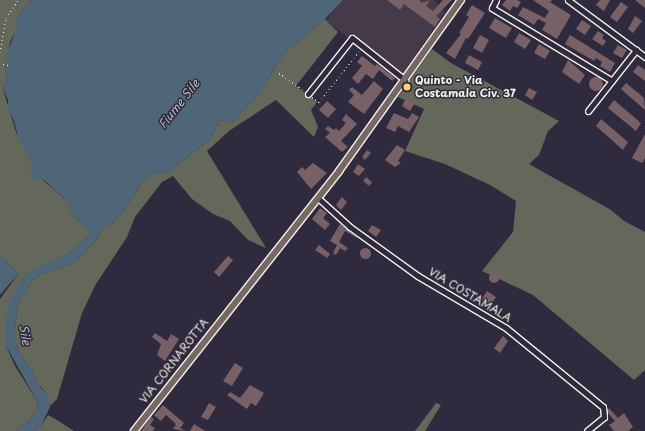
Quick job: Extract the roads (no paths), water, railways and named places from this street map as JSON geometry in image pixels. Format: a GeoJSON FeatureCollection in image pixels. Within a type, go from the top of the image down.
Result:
{"type":"FeatureCollection","features":[{"type":"Feature","properties":{"kind":"main road"},"geometry":{"type":"LineString","coordinates":[[318,198],[405,80],[461,0]]}},
{"type":"Feature","properties":{"kind":"main road","name":"VIA CORNAROTTA"},"geometry":{"type":"LineString","coordinates":[[134,431],[318,198]]}},
{"type":"Feature","properties":{"kind":"street"},"geometry":{"type":"LineString","coordinates":[[496,0],[492,8],[612,81]]}},
{"type":"Feature","properties":{"kind":"street"},"geometry":{"type":"LineString","coordinates":[[568,0],[645,57]]}},
{"type":"Feature","properties":{"kind":"street"},"geometry":{"type":"LineString","coordinates":[[308,94],[352,38],[405,80]]}},
{"type":"Feature","properties":{"kind":"street"},"geometry":{"type":"LineString","coordinates":[[588,111],[636,50]]}},
{"type":"Feature","properties":{"kind":"street","name":"VIA COSTAMALA"},"geometry":{"type":"LineString","coordinates":[[318,198],[350,227],[418,276],[506,328],[603,407],[604,417],[587,431]]}},
{"type":"Feature","properties":{"kind":"water","name":"Fiume Sile"},"geometry":{"type":"Polygon","coordinates":[[[31,0],[343,0],[325,19],[284,53],[258,95],[232,123],[220,120],[209,140],[168,172],[153,173],[142,182],[125,209],[109,227],[106,223],[98,238],[83,255],[72,263],[38,276],[31,282],[18,304],[14,335],[19,353],[33,371],[37,384],[48,395],[50,407],[41,426],[34,431],[15,431],[29,421],[38,407],[37,401],[6,346],[6,315],[10,300],[23,278],[32,270],[71,252],[92,232],[75,218],[70,211],[69,203],[44,180],[29,178],[33,165],[19,140],[14,121],[8,108],[8,100],[3,89],[8,78],[5,69],[7,53],[15,33],[15,21],[31,0]]]}},
{"type":"Feature","properties":{"kind":"water"},"geometry":{"type":"Polygon","coordinates":[[[0,257],[19,273],[0,295],[0,257]]]}},
{"type":"Feature","properties":{"kind":"place","name":"Quinto - Via Costamala Civ. 37"},"geometry":{"type":"Point","coordinates":[407,87]}},
{"type":"Feature","properties":{"kind":"water label","name":"Sile"},"geometry":{"type":"Point","coordinates":[25,335]}}]}
